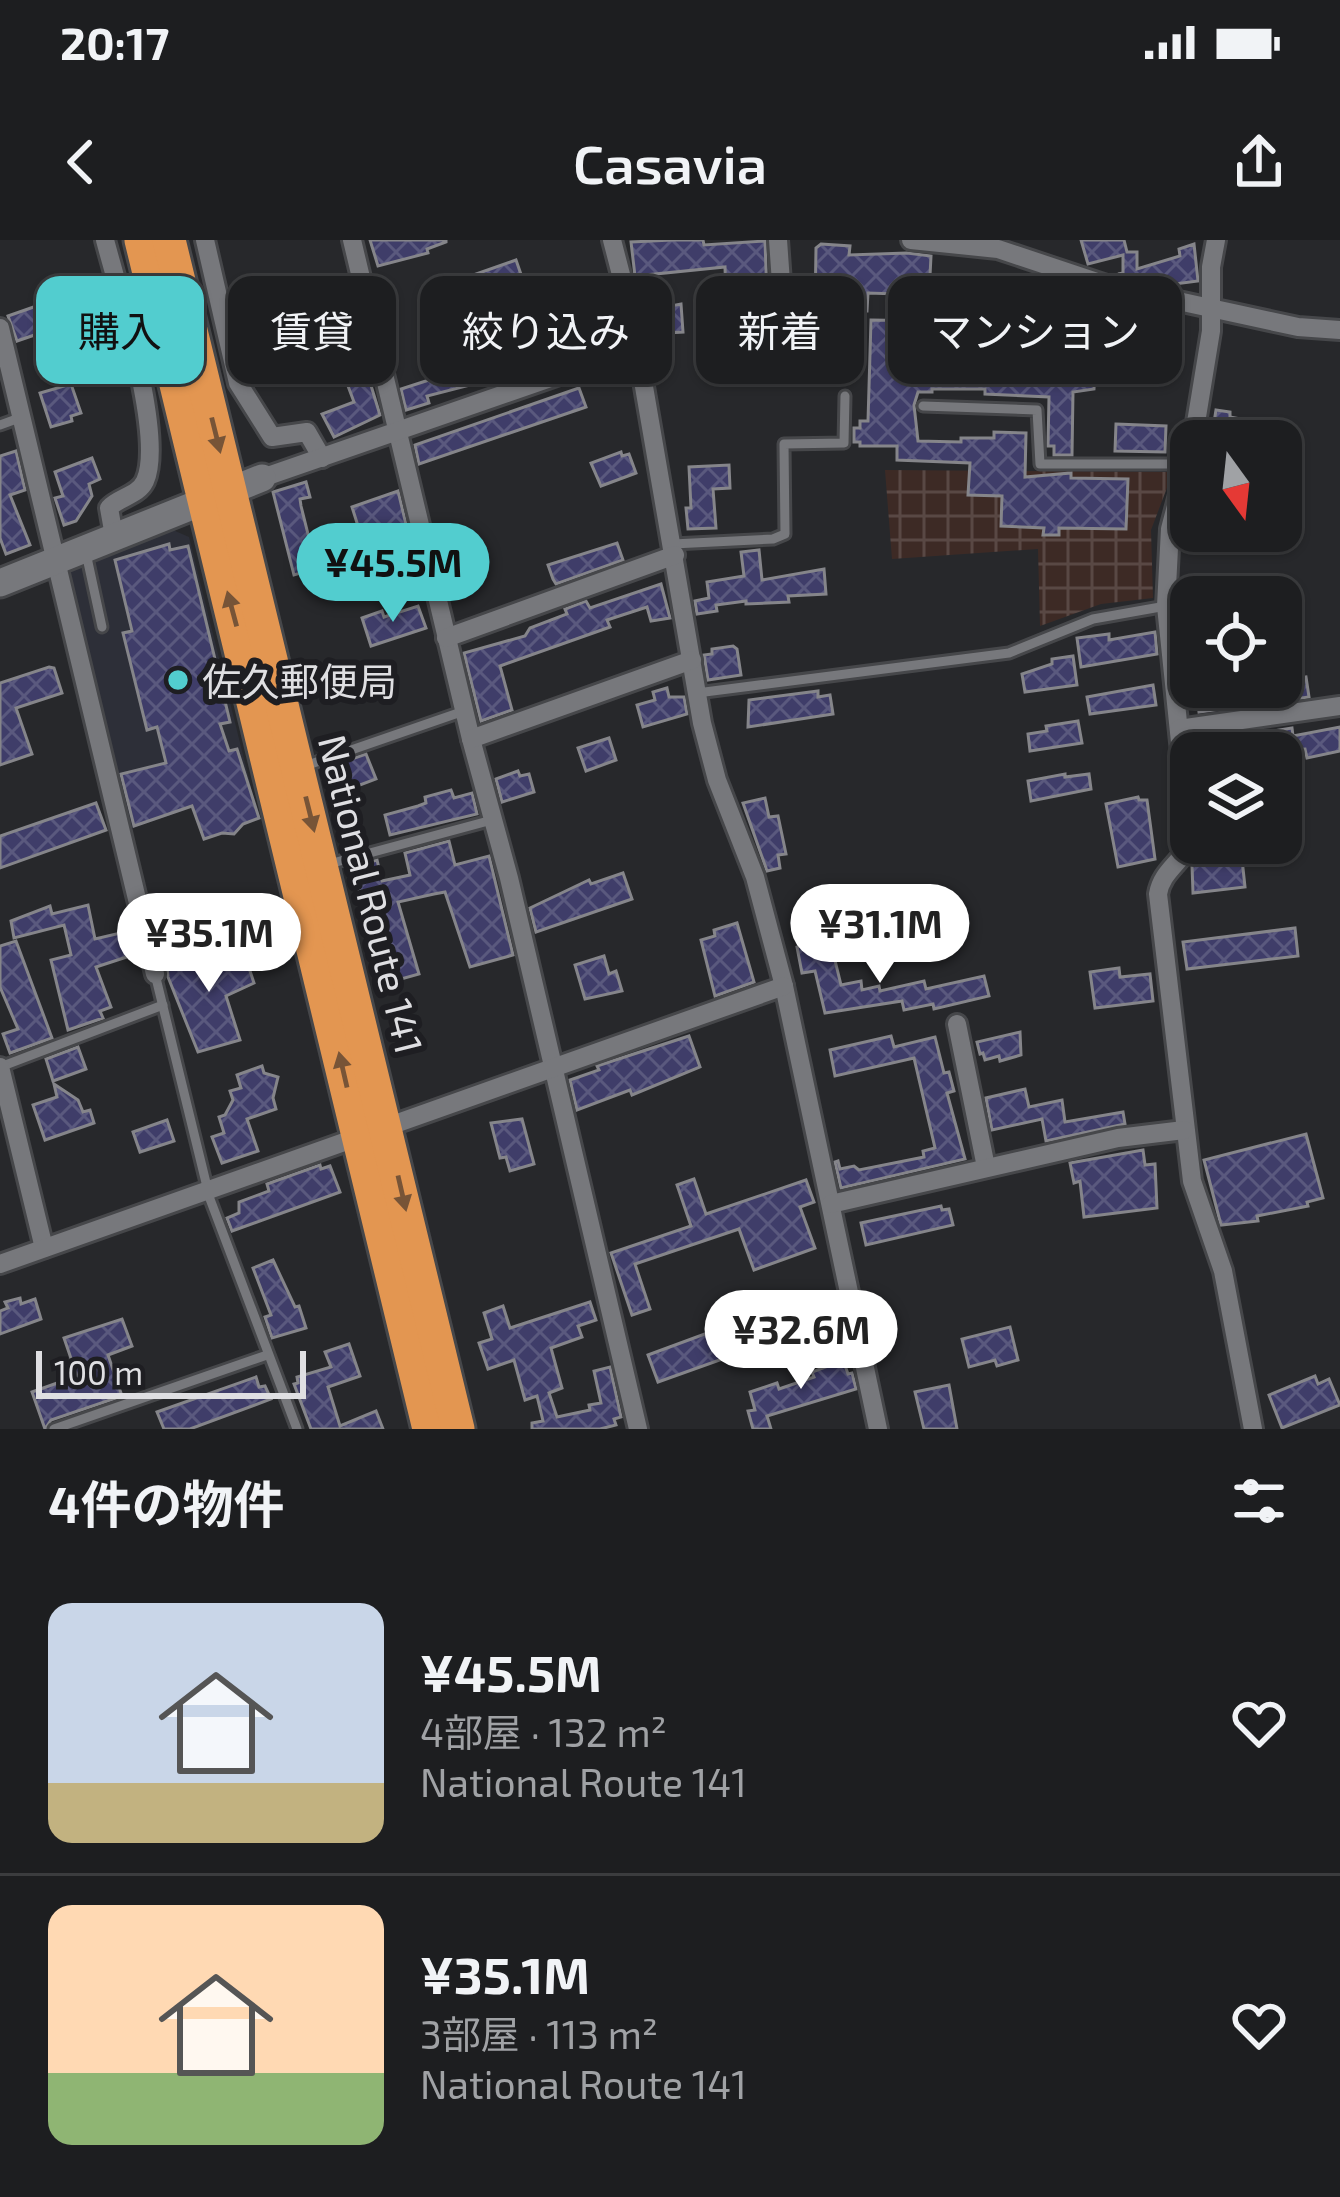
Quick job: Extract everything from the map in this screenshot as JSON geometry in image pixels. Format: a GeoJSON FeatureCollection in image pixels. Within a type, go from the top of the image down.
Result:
{"type":"FeatureCollection","features":[{"type":"Feature","properties":{"kind":"highway","name":"National Route 141"},"geometry":{"type":"LineString","coordinates":[[141,240],[323,866],[429,1429]]}},
{"type":"Feature","properties":{"kind":"highway","name":"National Route 141"},"geometry":{"type":"LineString","coordinates":[[169,240],[217,496],[372,1131],[458,1429]]}},
{"type":"Feature","properties":{"kind":"street"},"geometry":{"type":"LineString","coordinates":[[105,240],[148,408],[148,472],[136,492],[109,508],[115,536]]}},
{"type":"Feature","properties":{"kind":"street"},"geometry":{"type":"LineString","coordinates":[[205,240],[238,383],[268,434],[307,432],[322,458]]}},
{"type":"Feature","properties":{"kind":"street"},"geometry":{"type":"LineString","coordinates":[[352,240],[638,1429]]}},
{"type":"Feature","properties":{"kind":"street"},"geometry":{"type":"LineString","coordinates":[[612,240],[620,276]]}},
{"type":"Feature","properties":{"kind":"street"},"geometry":{"type":"LineString","coordinates":[[778,240],[781,276]]}},
{"type":"Feature","properties":{"kind":"street"},"geometry":{"type":"LineString","coordinates":[[911,240],[997,245],[1109,286],[1298,327],[1340,330]]}},
{"type":"Feature","properties":{"kind":"street"},"geometry":{"type":"LineString","coordinates":[[1196,420],[1209,348],[1216,240]]}},
{"type":"Feature","properties":{"kind":"street"},"geometry":{"type":"LineString","coordinates":[[0,328],[155,974]]}},
{"type":"Feature","properties":{"kind":"street"},"geometry":{"type":"LineString","coordinates":[[0,583],[262,478],[534,384]]}},
{"type":"Feature","properties":{"kind":"street"},"geometry":{"type":"LineString","coordinates":[[642,384],[697,693],[717,780],[755,877],[784,986],[878,1429]]}},
{"type":"Feature","properties":{"kind":"street"},"geometry":{"type":"LineString","coordinates":[[1170,529],[1166,606],[1190,839],[1187,850],[1165,872],[1158,895],[1192,1181],[1223,1271],[1253,1429]]}},
{"type":"Feature","properties":{"kind":"street"},"geometry":{"type":"LineString","coordinates":[[446,638],[674,550]]}},
{"type":"Feature","properties":{"kind":"street"},"geometry":{"type":"LineString","coordinates":[[471,739],[692,660]]}},
{"type":"Feature","properties":{"kind":"street"},"geometry":{"type":"LineString","coordinates":[[1179,729],[1340,706]]}},
{"type":"Feature","properties":{"kind":"street"},"geometry":{"type":"LineString","coordinates":[[0,1264],[784,986]]}},
{"type":"Feature","properties":{"kind":"street"},"geometry":{"type":"LineString","coordinates":[[957,1024],[986,1167]]}},
{"type":"Feature","properties":{"kind":"street"},"geometry":{"type":"LineString","coordinates":[[0,1067],[44,1248]]}},
{"type":"Feature","properties":{"kind":"street"},"geometry":{"type":"LineString","coordinates":[[831,1204],[1118,1138],[1184,1130]]}},
{"type":"Feature","properties":{"kind":"lane"},"geometry":{"type":"LineString","coordinates":[[674,550],[785,534],[784,444],[844,442],[845,396]]}},
{"type":"Feature","properties":{"kind":"lane"},"geometry":{"type":"LineString","coordinates":[[923,406],[1037,410],[1040,464],[1170,453]]}},
{"type":"Feature","properties":{"kind":"lane"},"geometry":{"type":"LineString","coordinates":[[0,425],[22,417]]}},
{"type":"Feature","properties":{"kind":"lane"},"geometry":{"type":"LineString","coordinates":[[85,548],[102,628]]}},
{"type":"Feature","properties":{"kind":"lane"},"geometry":{"type":"LineString","coordinates":[[697,693],[1009,653],[1093,620],[1166,606]]}},
{"type":"Feature","properties":{"kind":"lane"},"geometry":{"type":"LineString","coordinates":[[298,768],[464,711]]}},
{"type":"Feature","properties":{"kind":"lane"},"geometry":{"type":"LineString","coordinates":[[323,866],[492,820]]}},
{"type":"Feature","properties":{"kind":"lane"},"geometry":{"type":"LineString","coordinates":[[155,974],[211,1199],[297,1429]]}},
{"type":"Feature","properties":{"kind":"lane"},"geometry":{"type":"LineString","coordinates":[[0,1067],[163,1005]]}},
{"type":"Feature","properties":{"kind":"lane"},"geometry":{"type":"LineString","coordinates":[[54,1429],[267,1355]]}},
{"type":"Feature","properties":{"kind":"shaded area"},"geometry":{"type":"Polygon","coordinates":[[[885,470],[1170,472],[1151,530],[1153,598],[1101,604],[1040,626],[1038,549],[892,559],[885,470]]]}},
{"type":"Feature","properties":{"kind":"shaded area"},"geometry":{"type":"Polygon","coordinates":[[[173,530],[189,537],[251,787],[130,829],[67,566],[173,530]]]}},
{"type":"Feature","properties":{"kind":"building"},"geometry":{"type":"Polygon","coordinates":[[[370,240],[446,242],[427,249],[428,253],[378,266],[370,240]]]}},
{"type":"Feature","properties":{"kind":"building"},"geometry":{"type":"Polygon","coordinates":[[[1081,240],[1124,240],[1127,252],[1137,252],[1137,269],[1180,256],[1179,249],[1194,244],[1198,281],[1118,274],[1123,273],[1123,255],[1088,264],[1081,240]]]}},
{"type":"Feature","properties":{"kind":"building"},"geometry":{"type":"Polygon","coordinates":[[[765,241],[766,276],[725,276],[725,267],[635,276],[631,242],[765,241]]]}},
{"type":"Feature","properties":{"kind":"building"},"geometry":{"type":"Polygon","coordinates":[[[821,244],[850,246],[849,255],[931,256],[930,276],[888,276],[888,294],[868,293],[864,311],[864,276],[816,276],[816,248],[821,244]]]}},
{"type":"Feature","properties":{"kind":"building"},"geometry":{"type":"Polygon","coordinates":[[[516,260],[522,276],[470,276],[516,260]]]}},
{"type":"Feature","properties":{"kind":"building"},"geometry":{"type":"Polygon","coordinates":[[[681,304],[683,332],[672,333],[672,306],[681,304]]]}},
{"type":"Feature","properties":{"kind":"building"},"geometry":{"type":"Polygon","coordinates":[[[36,306],[36,335],[17,341],[8,316],[36,306]]]}},
{"type":"Feature","properties":{"kind":"building"},"geometry":{"type":"Polygon","coordinates":[[[871,320],[888,320],[888,384],[1094,384],[1094,389],[1073,392],[1072,455],[1054,455],[1054,446],[1048,446],[1049,397],[985,394],[985,389],[918,392],[914,405],[918,441],[961,442],[961,438],[994,438],[994,432],[1026,433],[1025,477],[1071,473],[1071,478],[1128,479],[1126,529],[1059,528],[1059,535],[1043,535],[1044,528],[1001,526],[1002,496],[968,495],[970,463],[897,460],[897,446],[860,446],[854,442],[854,428],[868,421],[871,320]]]}},
{"type":"Feature","properties":{"kind":"building"},"geometry":{"type":"Polygon","coordinates":[[[420,383],[474,384],[427,396],[429,403],[406,410],[401,389],[420,383]]]}},
{"type":"Feature","properties":{"kind":"building"},"geometry":{"type":"Polygon","coordinates":[[[71,384],[81,413],[51,427],[40,393],[71,384]]]}},
{"type":"Feature","properties":{"kind":"building"},"geometry":{"type":"Polygon","coordinates":[[[347,384],[371,384],[380,415],[334,437],[322,414],[354,402],[347,384]]]}},
{"type":"Feature","properties":{"kind":"building"},"geometry":{"type":"Polygon","coordinates":[[[579,388],[586,407],[419,464],[415,445],[579,388]]]}},
{"type":"Feature","properties":{"kind":"building"},"geometry":{"type":"Polygon","coordinates":[[[1216,410],[1245,420],[1214,420],[1216,410]]]}},
{"type":"Feature","properties":{"kind":"building"},"geometry":{"type":"Polygon","coordinates":[[[1116,424],[1166,426],[1165,452],[1115,451],[1116,424]]]}},
{"type":"Feature","properties":{"kind":"building"},"geometry":{"type":"Polygon","coordinates":[[[16,451],[25,490],[10,495],[30,545],[6,554],[0,538],[0,456],[16,451]]]}},
{"type":"Feature","properties":{"kind":"building"},"geometry":{"type":"Polygon","coordinates":[[[621,452],[622,456],[629,454],[636,473],[601,486],[591,463],[621,452]]]}},
{"type":"Feature","properties":{"kind":"building"},"geometry":{"type":"Polygon","coordinates":[[[92,458],[100,479],[89,484],[92,496],[76,521],[64,525],[55,498],[63,496],[55,472],[92,458]]]}},
{"type":"Feature","properties":{"kind":"building"},"geometry":{"type":"Polygon","coordinates":[[[729,465],[730,488],[713,489],[716,528],[688,529],[689,467],[729,465]]]}},
{"type":"Feature","properties":{"kind":"building"},"geometry":{"type":"Polygon","coordinates":[[[306,482],[310,497],[300,499],[309,538],[358,526],[352,507],[398,491],[409,537],[316,562],[308,571],[294,575],[273,492],[306,482]]]}},
{"type":"Feature","properties":{"kind":"building"},"geometry":{"type":"Polygon","coordinates":[[[617,543],[623,560],[556,584],[548,565],[617,543]]]}},
{"type":"Feature","properties":{"kind":"building","name":"佐久郵便局"},"geometry":{"type":"Polygon","coordinates":[[[169,544],[170,550],[188,546],[230,722],[220,724],[229,751],[237,749],[259,818],[234,834],[204,839],[192,806],[134,826],[121,774],[166,763],[157,727],[147,730],[123,633],[132,631],[115,560],[169,544]]]}},
{"type":"Feature","properties":{"kind":"building"},"geometry":{"type":"Polygon","coordinates":[[[759,550],[762,580],[824,569],[826,594],[788,596],[789,602],[716,605],[717,611],[697,614],[695,601],[709,598],[707,582],[744,576],[741,552],[759,550]]]}},
{"type":"Feature","properties":{"kind":"building"},"geometry":{"type":"Polygon","coordinates":[[[661,584],[670,618],[651,621],[647,607],[607,620],[610,627],[500,666],[512,710],[481,721],[464,653],[525,636],[530,628],[586,601],[590,608],[661,584]]]}},
{"type":"Feature","properties":{"kind":"building"},"geometry":{"type":"Polygon","coordinates":[[[418,606],[426,628],[371,646],[362,618],[382,611],[384,617],[418,606]]]}},
{"type":"Feature","properties":{"kind":"building"},"geometry":{"type":"Polygon","coordinates":[[[1155,632],[1157,654],[1081,667],[1077,638],[1109,634],[1109,640],[1155,632]]]}},
{"type":"Feature","properties":{"kind":"building"},"geometry":{"type":"Polygon","coordinates":[[[733,646],[741,675],[708,680],[704,655],[733,646]]]}},
{"type":"Feature","properties":{"kind":"building"},"geometry":{"type":"Polygon","coordinates":[[[1073,656],[1077,685],[1025,692],[1022,674],[1052,664],[1052,659],[1073,656]]]}},
{"type":"Feature","properties":{"kind":"building"},"geometry":{"type":"Polygon","coordinates":[[[54,668],[62,693],[16,708],[32,754],[0,765],[0,683],[54,668]]]}},
{"type":"Feature","properties":{"kind":"building"},"geometry":{"type":"Polygon","coordinates":[[[1302,677],[1306,677],[1309,697],[1302,698],[1302,677]]]}},
{"type":"Feature","properties":{"kind":"building"},"geometry":{"type":"Polygon","coordinates":[[[1153,685],[1156,705],[1090,714],[1087,697],[1153,685]]]}},
{"type":"Feature","properties":{"kind":"building"},"geometry":{"type":"Polygon","coordinates":[[[667,688],[669,697],[684,697],[687,714],[643,727],[637,705],[655,700],[653,692],[667,688]]]}},
{"type":"Feature","properties":{"kind":"building"},"geometry":{"type":"Polygon","coordinates":[[[818,691],[818,697],[830,695],[833,714],[748,727],[749,700],[818,691]]]}},
{"type":"Feature","properties":{"kind":"building"},"geometry":{"type":"Polygon","coordinates":[[[1078,721],[1082,743],[1030,751],[1028,734],[1078,721]]]}},
{"type":"Feature","properties":{"kind":"building"},"geometry":{"type":"Polygon","coordinates":[[[1340,727],[1340,751],[1307,758],[1302,734],[1340,727]]]}},
{"type":"Feature","properties":{"kind":"building"},"geometry":{"type":"Polygon","coordinates":[[[609,738],[616,760],[586,771],[578,748],[609,738]]]}},
{"type":"Feature","properties":{"kind":"building"},"geometry":{"type":"Polygon","coordinates":[[[366,754],[376,779],[336,794],[326,768],[366,754]]]}},
{"type":"Feature","properties":{"kind":"building"},"geometry":{"type":"Polygon","coordinates":[[[518,771],[520,776],[529,774],[534,792],[502,802],[496,779],[518,771]]]}},
{"type":"Feature","properties":{"kind":"building"},"geometry":{"type":"Polygon","coordinates":[[[1089,774],[1091,789],[1031,801],[1028,781],[1089,774]]]}},
{"type":"Feature","properties":{"kind":"building"},"geometry":{"type":"Polygon","coordinates":[[[451,790],[454,798],[472,793],[477,814],[390,835],[385,815],[451,790]]]}},
{"type":"Feature","properties":{"kind":"building"},"geometry":{"type":"Polygon","coordinates":[[[1138,797],[1147,800],[1155,859],[1118,867],[1106,804],[1138,797]]]}},
{"type":"Feature","properties":{"kind":"building"},"geometry":{"type":"Polygon","coordinates":[[[765,798],[769,817],[778,816],[786,854],[778,855],[780,868],[767,871],[743,803],[765,798]]]}},
{"type":"Feature","properties":{"kind":"building"},"geometry":{"type":"Polygon","coordinates":[[[96,803],[106,830],[0,868],[0,836],[96,803]]]}},
{"type":"Feature","properties":{"kind":"building"},"geometry":{"type":"Polygon","coordinates":[[[449,841],[455,865],[489,856],[513,955],[470,967],[445,892],[398,902],[419,974],[387,983],[374,937],[384,933],[376,906],[364,909],[353,867],[377,860],[382,881],[410,875],[405,853],[449,841]]]}},
{"type":"Feature","properties":{"kind":"building"},"geometry":{"type":"Polygon","coordinates":[[[1243,864],[1245,887],[1193,893],[1192,865],[1243,864]]]}},
{"type":"Feature","properties":{"kind":"building"},"geometry":{"type":"Polygon","coordinates":[[[623,873],[632,899],[536,932],[530,908],[589,880],[591,884],[623,873]]]}},
{"type":"Feature","properties":{"kind":"building"},"geometry":{"type":"Polygon","coordinates":[[[88,905],[95,939],[129,931],[136,954],[96,967],[111,1007],[100,1011],[103,1018],[68,1030],[51,960],[71,955],[64,925],[14,938],[11,921],[50,906],[52,914],[88,905]]]}},
{"type":"Feature","properties":{"kind":"building"},"geometry":{"type":"Polygon","coordinates":[[[737,923],[754,982],[715,996],[701,940],[737,923]]]}},
{"type":"Feature","properties":{"kind":"building"},"geometry":{"type":"Polygon","coordinates":[[[898,927],[899,932],[928,930],[930,954],[900,958],[899,951],[887,952],[884,929],[898,927]]]}},
{"type":"Feature","properties":{"kind":"building"},"geometry":{"type":"Polygon","coordinates":[[[1295,928],[1298,956],[1187,969],[1183,942],[1295,928]]]}},
{"type":"Feature","properties":{"kind":"building"},"geometry":{"type":"Polygon","coordinates":[[[825,940],[831,944],[841,985],[861,981],[862,990],[879,986],[880,991],[924,981],[926,989],[984,976],[989,996],[934,1009],[933,1004],[904,1010],[902,1001],[825,1013],[815,971],[802,973],[797,947],[825,940]]]}},
{"type":"Feature","properties":{"kind":"building"},"geometry":{"type":"Polygon","coordinates":[[[16,941],[52,1038],[10,1053],[3,1034],[18,1029],[0,987],[0,946],[16,941]]]}},
{"type":"Feature","properties":{"kind":"building"},"geometry":{"type":"Polygon","coordinates":[[[226,945],[232,961],[245,956],[254,983],[226,996],[240,1040],[198,1052],[167,966],[226,945]]]}},
{"type":"Feature","properties":{"kind":"building"},"geometry":{"type":"Polygon","coordinates":[[[604,956],[609,974],[616,971],[622,991],[585,999],[575,965],[604,956]]]}},
{"type":"Feature","properties":{"kind":"building"},"geometry":{"type":"Polygon","coordinates":[[[1119,968],[1120,977],[1150,974],[1153,1001],[1095,1008],[1090,972],[1119,968]]]}},
{"type":"Feature","properties":{"kind":"building"},"geometry":{"type":"Polygon","coordinates":[[[1020,1032],[1021,1055],[1000,1061],[999,1056],[985,1060],[980,1054],[977,1042],[1020,1032]]]}},
{"type":"Feature","properties":{"kind":"building"},"geometry":{"type":"Polygon","coordinates":[[[689,1036],[700,1067],[632,1095],[630,1090],[577,1110],[570,1080],[599,1070],[597,1066],[689,1036]]]}},
{"type":"Feature","properties":{"kind":"building"},"geometry":{"type":"Polygon","coordinates":[[[891,1036],[894,1047],[935,1037],[954,1091],[947,1093],[965,1159],[841,1188],[835,1162],[840,1169],[854,1166],[859,1170],[924,1157],[923,1151],[935,1148],[914,1058],[835,1076],[830,1050],[891,1036]]]}},
{"type":"Feature","properties":{"kind":"building"},"geometry":{"type":"Polygon","coordinates":[[[78,1047],[86,1069],[53,1081],[46,1059],[78,1047]]]}},
{"type":"Feature","properties":{"kind":"building"},"geometry":{"type":"Polygon","coordinates":[[[262,1066],[264,1073],[278,1077],[273,1098],[276,1109],[247,1119],[258,1151],[222,1163],[212,1137],[224,1133],[219,1117],[233,1100],[230,1091],[241,1088],[237,1075],[262,1066]]]}},
{"type":"Feature","properties":{"kind":"building"},"geometry":{"type":"Polygon","coordinates":[[[54,1084],[78,1100],[83,1112],[90,1110],[94,1123],[45,1140],[33,1105],[57,1097],[54,1084]]]}},
{"type":"Feature","properties":{"kind":"building"},"geometry":{"type":"Polygon","coordinates":[[[1025,1089],[1029,1107],[1062,1100],[1065,1122],[1123,1112],[1125,1124],[1046,1141],[1042,1119],[992,1130],[986,1098],[1025,1089]]]}},
{"type":"Feature","properties":{"kind":"building"},"geometry":{"type":"Polygon","coordinates":[[[522,1119],[534,1164],[510,1171],[506,1157],[500,1158],[491,1123],[522,1119]]]}},
{"type":"Feature","properties":{"kind":"building"},"geometry":{"type":"Polygon","coordinates":[[[167,1120],[174,1141],[140,1152],[133,1132],[167,1120]]]}},
{"type":"Feature","properties":{"kind":"building"},"geometry":{"type":"Polygon","coordinates":[[[1306,1134],[1323,1198],[1307,1202],[1308,1206],[1257,1216],[1258,1221],[1221,1225],[1204,1160],[1306,1134]]]}},
{"type":"Feature","properties":{"kind":"building"},"geometry":{"type":"Polygon","coordinates":[[[1143,1150],[1145,1165],[1155,1164],[1157,1208],[1084,1217],[1080,1181],[1074,1183],[1070,1163],[1143,1150]]]}},
{"type":"Feature","properties":{"kind":"building"},"geometry":{"type":"Polygon","coordinates":[[[320,1165],[321,1169],[330,1166],[340,1192],[232,1231],[227,1218],[239,1213],[239,1202],[269,1191],[267,1184],[320,1165]]]}},
{"type":"Feature","properties":{"kind":"building"},"geometry":{"type":"Polygon","coordinates":[[[694,1179],[706,1214],[806,1180],[814,1202],[800,1207],[815,1248],[754,1270],[739,1229],[635,1264],[650,1309],[632,1315],[611,1253],[691,1226],[677,1185],[694,1179]]]}},
{"type":"Feature","properties":{"kind":"building"},"geometry":{"type":"Polygon","coordinates":[[[941,1206],[949,1209],[953,1225],[866,1245],[861,1223],[941,1206]]]}},
{"type":"Feature","properties":{"kind":"building"},"geometry":{"type":"Polygon","coordinates":[[[273,1260],[306,1328],[272,1338],[265,1317],[271,1315],[253,1268],[273,1260]]]}},
{"type":"Feature","properties":{"kind":"building"},"geometry":{"type":"Polygon","coordinates":[[[816,1293],[826,1322],[658,1382],[648,1355],[816,1293]]]}},
{"type":"Feature","properties":{"kind":"building"},"geometry":{"type":"Polygon","coordinates":[[[20,1298],[21,1304],[35,1299],[41,1319],[0,1334],[0,1311],[8,1308],[5,1302],[20,1298]]]}},
{"type":"Feature","properties":{"kind":"building"},"geometry":{"type":"Polygon","coordinates":[[[590,1302],[596,1320],[578,1326],[582,1337],[551,1348],[562,1388],[549,1393],[557,1417],[590,1410],[589,1405],[601,1403],[594,1371],[610,1367],[621,1417],[614,1419],[616,1425],[600,1429],[532,1429],[532,1423],[543,1421],[537,1396],[525,1400],[514,1360],[488,1369],[479,1343],[492,1339],[484,1313],[503,1306],[510,1328],[590,1302]]]}},
{"type":"Feature","properties":{"kind":"building"},"geometry":{"type":"Polygon","coordinates":[[[122,1319],[132,1346],[108,1355],[122,1396],[51,1420],[45,1429],[32,1392],[77,1376],[64,1338],[122,1319]]]}},
{"type":"Feature","properties":{"kind":"building"},"geometry":{"type":"Polygon","coordinates":[[[1010,1327],[1018,1360],[969,1367],[962,1339],[1010,1327]]]}},
{"type":"Feature","properties":{"kind":"building"},"geometry":{"type":"Polygon","coordinates":[[[349,1344],[360,1376],[328,1387],[340,1426],[376,1411],[383,1429],[311,1429],[294,1384],[297,1377],[331,1367],[325,1352],[349,1344]]]}},
{"type":"Feature","properties":{"kind":"building"},"geometry":{"type":"Polygon","coordinates":[[[840,1351],[856,1389],[767,1416],[771,1429],[753,1429],[750,1392],[777,1383],[779,1389],[814,1377],[812,1372],[828,1366],[825,1356],[840,1351]]]}},
{"type":"Feature","properties":{"kind":"building"},"geometry":{"type":"Polygon","coordinates":[[[1315,1376],[1318,1384],[1329,1379],[1340,1405],[1282,1428],[1269,1395],[1315,1376]]]}},
{"type":"Feature","properties":{"kind":"building"},"geometry":{"type":"Polygon","coordinates":[[[256,1377],[271,1399],[190,1429],[164,1429],[157,1412],[256,1377]]]}},
{"type":"Feature","properties":{"kind":"building"},"geometry":{"type":"Polygon","coordinates":[[[949,1385],[957,1429],[924,1429],[915,1392],[949,1385]]]}},
{"type":"Feature","properties":{"kind":"place","name":"佐久郵便局"},"geometry":{"type":"Point","coordinates":[178,680]}}]}
